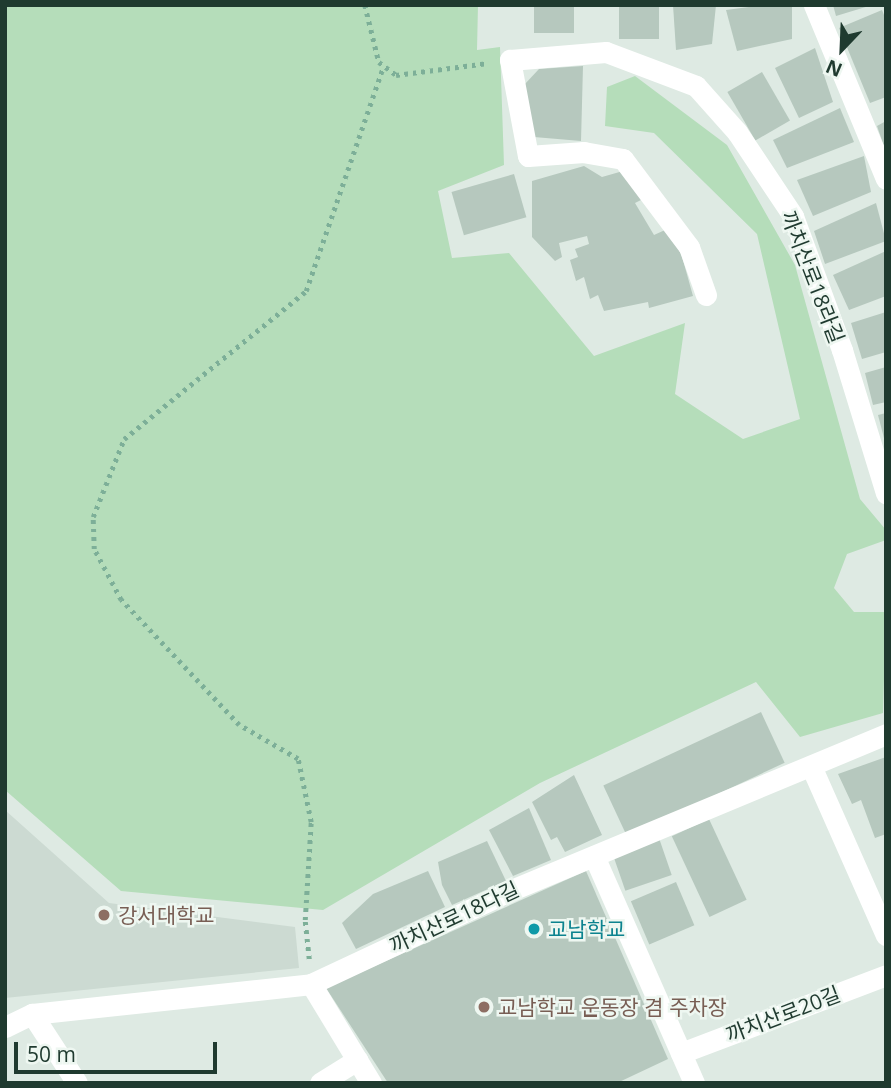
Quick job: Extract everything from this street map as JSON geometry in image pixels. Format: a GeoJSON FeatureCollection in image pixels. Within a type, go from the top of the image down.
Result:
{"type":"FeatureCollection","features":[{"type":"Feature","properties":{"kind":"street"},"geometry":{"type":"LineString","coordinates":[[814,5],[886,179]]}},
{"type":"Feature","properties":{"kind":"street","name":"까치산로18라길"},"geometry":{"type":"LineString","coordinates":[[510,60],[606,52],[696,86],[729,123],[793,216],[842,350],[886,493]]}},
{"type":"Feature","properties":{"kind":"street"},"geometry":{"type":"LineString","coordinates":[[510,60],[528,156],[584,152],[623,159],[689,247],[706,295]]}},
{"type":"Feature","properties":{"kind":"street","name":"까치산로18다길"},"geometry":{"type":"LineString","coordinates":[[5,1027],[32,1014],[311,984],[594,856],[886,734]]}},
{"type":"Feature","properties":{"kind":"street"},"geometry":{"type":"LineString","coordinates":[[811,766],[886,935]]}},
{"type":"Feature","properties":{"kind":"street"},"geometry":{"type":"LineString","coordinates":[[594,856],[694,1083]]}},
{"type":"Feature","properties":{"kind":"street","name":"까치산로20길"},"geometry":{"type":"LineString","coordinates":[[681,1053],[886,975]]}},
{"type":"Feature","properties":{"kind":"street"},"geometry":{"type":"LineString","coordinates":[[311,984],[371,1083]]}},
{"type":"Feature","properties":{"kind":"street"},"geometry":{"type":"LineString","coordinates":[[32,1014],[77,1083]]}},
{"type":"Feature","properties":{"kind":"street"},"geometry":{"type":"LineString","coordinates":[[320,1083],[357,1060]]}},
{"type":"Feature","properties":{"kind":"path"},"geometry":{"type":"LineString","coordinates":[[365,5],[375,53],[383,68],[406,77],[510,60]]}},
{"type":"Feature","properties":{"kind":"path"},"geometry":{"type":"LineString","coordinates":[[311,984],[305,920],[312,822],[298,759],[239,725],[121,600],[94,549],[93,517],[124,439],[306,291],[383,68]]}},
{"type":"Feature","properties":{"kind":"shaded area","name":"강서대학교"},"geometry":{"type":"Polygon","coordinates":[[[5,810],[109,903],[295,927],[299,968],[5,998],[5,810]]]}},
{"type":"Feature","properties":{"kind":"green space"},"geometry":{"type":"Polygon","coordinates":[[[5,5],[478,5],[477,50],[500,47],[504,165],[438,191],[452,258],[509,253],[594,356],[685,323],[675,394],[743,439],[800,419],[757,234],[654,133],[605,126],[607,87],[635,76],[727,145],[795,265],[860,499],[886,530],[886,540],[847,554],[834,588],[854,612],[886,612],[883,713],[800,737],[756,682],[540,783],[323,910],[121,891],[5,790],[5,5]]]}},
{"type":"Feature","properties":{"kind":"building"},"geometry":{"type":"Polygon","coordinates":[[[534,5],[574,5],[574,33],[534,33],[534,5]]]}},
{"type":"Feature","properties":{"kind":"building"},"geometry":{"type":"Polygon","coordinates":[[[619,5],[659,5],[659,39],[619,39],[619,5]]]}},
{"type":"Feature","properties":{"kind":"building"},"geometry":{"type":"Polygon","coordinates":[[[673,5],[716,5],[712,44],[676,50],[673,5]]]}},
{"type":"Feature","properties":{"kind":"building"},"geometry":{"type":"Polygon","coordinates":[[[764,5],[792,5],[792,39],[737,51],[726,10],[764,5]]]}},
{"type":"Feature","properties":{"kind":"building"},"geometry":{"type":"Polygon","coordinates":[[[833,5],[869,5],[869,6],[836,16],[833,5]]]}},
{"type":"Feature","properties":{"kind":"building"},"geometry":{"type":"Polygon","coordinates":[[[882,10],[886,20],[886,97],[870,103],[839,28],[882,10]]]}},
{"type":"Feature","properties":{"kind":"building"},"geometry":{"type":"Polygon","coordinates":[[[815,48],[833,102],[799,118],[775,68],[815,48]]]}},
{"type":"Feature","properties":{"kind":"building"},"geometry":{"type":"Polygon","coordinates":[[[583,66],[581,141],[534,137],[524,85],[539,69],[583,66]]]}},
{"type":"Feature","properties":{"kind":"building"},"geometry":{"type":"Polygon","coordinates":[[[762,72],[790,120],[755,140],[727,92],[762,72]]]}},
{"type":"Feature","properties":{"kind":"building"},"geometry":{"type":"Polygon","coordinates":[[[840,108],[854,142],[787,168],[773,140],[840,108]]]}},
{"type":"Feature","properties":{"kind":"building"},"geometry":{"type":"Polygon","coordinates":[[[886,121],[886,149],[885,149],[877,126],[886,121]]]}},
{"type":"Feature","properties":{"kind":"building"},"geometry":{"type":"Polygon","coordinates":[[[864,156],[871,192],[813,216],[797,180],[864,156]]]}},
{"type":"Feature","properties":{"kind":"building"},"geometry":{"type":"Polygon","coordinates":[[[584,166],[602,177],[623,171],[643,199],[635,203],[654,235],[665,230],[681,253],[693,296],[649,308],[648,302],[604,311],[598,295],[590,299],[584,277],[576,281],[570,260],[578,257],[575,249],[589,244],[587,236],[559,243],[562,257],[555,261],[532,237],[532,181],[584,166]]]}},
{"type":"Feature","properties":{"kind":"building"},"geometry":{"type":"Polygon","coordinates":[[[514,174],[526,217],[464,235],[452,192],[514,174]]]}},
{"type":"Feature","properties":{"kind":"building"},"geometry":{"type":"Polygon","coordinates":[[[876,203],[886,241],[825,264],[814,231],[876,203]]]}},
{"type":"Feature","properties":{"kind":"building"},"geometry":{"type":"Polygon","coordinates":[[[886,251],[886,296],[849,310],[833,275],[886,251]]]}},
{"type":"Feature","properties":{"kind":"building"},"geometry":{"type":"Polygon","coordinates":[[[886,312],[886,352],[862,359],[851,323],[886,312]]]}},
{"type":"Feature","properties":{"kind":"building"},"geometry":{"type":"Polygon","coordinates":[[[886,367],[886,402],[873,405],[865,373],[886,367]]]}},
{"type":"Feature","properties":{"kind":"building"},"geometry":{"type":"Polygon","coordinates":[[[886,413],[886,442],[885,442],[878,415],[886,413]]]}},
{"type":"Feature","properties":{"kind":"building"},"geometry":{"type":"Polygon","coordinates":[[[761,712],[785,763],[627,836],[603,786],[761,712]]]}},
{"type":"Feature","properties":{"kind":"building"},"geometry":{"type":"Polygon","coordinates":[[[886,757],[886,834],[875,838],[861,800],[852,804],[838,774],[886,757]]]}},
{"type":"Feature","properties":{"kind":"building"},"geometry":{"type":"Polygon","coordinates":[[[574,775],[602,835],[565,852],[557,837],[551,840],[532,802],[574,775]]]}},
{"type":"Feature","properties":{"kind":"building"},"geometry":{"type":"Polygon","coordinates":[[[529,808],[551,860],[513,876],[489,830],[529,808]]]}},
{"type":"Feature","properties":{"kind":"building"},"geometry":{"type":"Polygon","coordinates":[[[709,819],[747,900],[709,917],[672,836],[709,819]]]}},
{"type":"Feature","properties":{"kind":"building"},"geometry":{"type":"Polygon","coordinates":[[[659,838],[672,875],[625,891],[613,854],[659,838]]]}},
{"type":"Feature","properties":{"kind":"building"},"geometry":{"type":"Polygon","coordinates":[[[487,841],[506,881],[452,905],[442,885],[438,862],[487,841]]]}},
{"type":"Feature","properties":{"kind":"building"},"geometry":{"type":"Polygon","coordinates":[[[428,871],[445,907],[356,949],[342,923],[373,894],[428,871]]]}},
{"type":"Feature","properties":{"kind":"building","name":"교남학교"},"geometry":{"type":"Polygon","coordinates":[[[586,871],[668,1059],[617,1083],[388,1083],[326,988],[586,871]]]}},
{"type":"Feature","properties":{"kind":"building"},"geometry":{"type":"Polygon","coordinates":[[[676,882],[694,925],[649,944],[631,901],[676,882]]]}},
{"type":"Feature","properties":{"kind":"place","name":"강서대학교"},"geometry":{"type":"Point","coordinates":[104,915]}},
{"type":"Feature","properties":{"kind":"place","name":"교남학교"},"geometry":{"type":"Point","coordinates":[534,929]}},
{"type":"Feature","properties":{"kind":"place","name":"교남학교 운동장 겸 주차장"},"geometry":{"type":"Point","coordinates":[484,1007]}}]}
